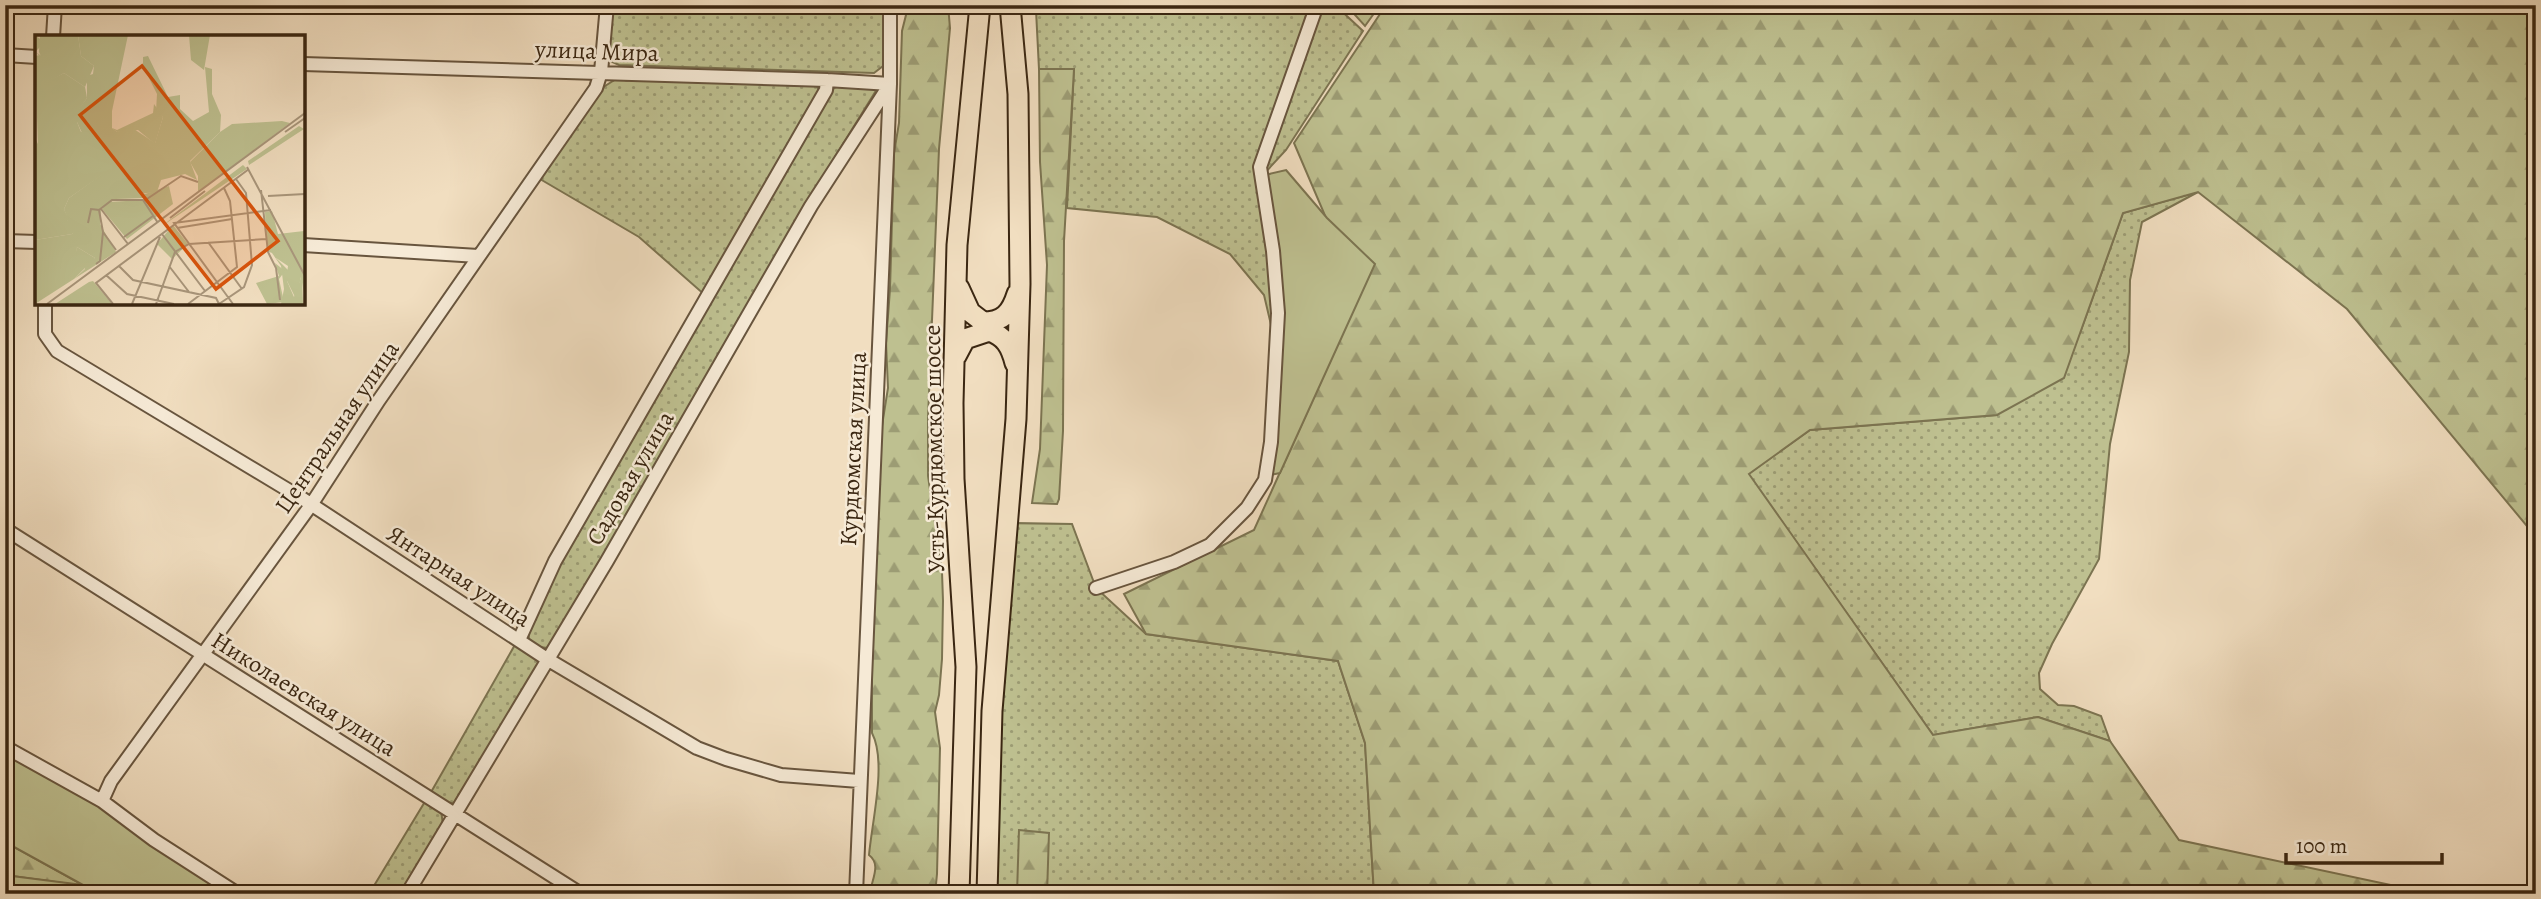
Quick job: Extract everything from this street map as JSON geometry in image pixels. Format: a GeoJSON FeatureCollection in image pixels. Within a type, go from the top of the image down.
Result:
{"type":"FeatureCollection","features":[{"type":"Feature","properties":{"kind":"main road","name":"Усть-Курдюмское шоссе"},"geometry":{"type":"LineString","coordinates":[[959,894],[966,667],[954,479],[953,403],[957,245],[980,5]]}},
{"type":"Feature","properties":{"kind":"main road"},"geometry":{"type":"LineString","coordinates":[[987,894],[992,711],[1006,558],[1018,370],[1018,94],[1010,5]]}},
{"type":"Feature","properties":{"kind":"main road"},"geometry":{"type":"LineString","coordinates":[[957,284],[970,312],[983,322],[999,321],[1006,315],[1013,307],[1020,284]]}},
{"type":"Feature","properties":{"kind":"main road"},"geometry":{"type":"LineString","coordinates":[[955,359],[965,340],[989,331],[1002,337],[1009,345],[1018,370]]}},
{"type":"Feature","properties":{"kind":"street"},"geometry":{"type":"LineString","coordinates":[[54,35],[55,5]]}},
{"type":"Feature","properties":{"kind":"street"},"geometry":{"type":"LineString","coordinates":[[601,72],[607,5]]}},
{"type":"Feature","properties":{"kind":"street","name":"Курдюмская улица"},"geometry":{"type":"LineString","coordinates":[[856,894],[890,84],[890,5]]}},
{"type":"Feature","properties":{"kind":"street"},"geometry":{"type":"LineString","coordinates":[[1096,588],[1174,562],[1210,545],[1247,508],[1265,480],[1278,313],[1273,251],[1260,167],[1317,5]]}},
{"type":"Feature","properties":{"kind":"street"},"geometry":{"type":"LineString","coordinates":[[5,55],[35,57]]}},
{"type":"Feature","properties":{"kind":"street","name":"улица Мира"},"geometry":{"type":"LineString","coordinates":[[304,64],[601,72],[890,84]]}},
{"type":"Feature","properties":{"kind":"street","name":"Центральная улица"},"geometry":{"type":"LineString","coordinates":[[102,802],[111,781],[311,505],[478,256],[596,88],[601,72]]}},
{"type":"Feature","properties":{"kind":"street","name":"Садовая улица"},"geometry":{"type":"LineString","coordinates":[[519,640],[555,561],[827,90],[827,80]]}},
{"type":"Feature","properties":{"kind":"street","name":"Садовая улица"},"geometry":{"type":"LineString","coordinates":[[407,894],[607,561],[811,206],[890,84]]}},
{"type":"Feature","properties":{"kind":"street"},"geometry":{"type":"LineString","coordinates":[[5,241],[35,242]]}},
{"type":"Feature","properties":{"kind":"street"},"geometry":{"type":"LineString","coordinates":[[304,245],[478,256]]}},
{"type":"Feature","properties":{"kind":"street","name":"Янтарная улица"},"geometry":{"type":"LineString","coordinates":[[45,304],[46,334],[57,351],[311,505],[547,659],[697,748],[781,775],[859,781]]}},
{"type":"Feature","properties":{"kind":"street","name":"Николаевская улица"},"geometry":{"type":"LineString","coordinates":[[5,529],[581,894]]}},
{"type":"Feature","properties":{"kind":"street"},"geometry":{"type":"LineString","coordinates":[[5,747],[102,802],[238,894]]}},
{"type":"Feature","properties":{"kind":"green space"},"geometry":{"type":"Polygon","coordinates":[[[611,5],[883,5],[883,66],[874,73],[619,65],[610,61],[606,55],[611,5]]]}},
{"type":"Feature","properties":{"kind":"green space"},"geometry":{"type":"Polygon","coordinates":[[[911,5],[948,5],[950,28],[939,149],[928,418],[928,476],[942,572],[943,601],[942,659],[935,712],[940,748],[937,874],[935,894],[870,894],[875,863],[869,855],[878,775],[876,745],[872,733],[872,658],[880,438],[888,388],[886,343],[902,31],[911,5]]]}},
{"type":"Feature","properties":{"kind":"green space"},"geometry":{"type":"Polygon","coordinates":[[[1037,5],[1074,5],[1074,13],[1036,10],[1037,5]]]}},
{"type":"Feature","properties":{"kind":"green space"},"geometry":{"type":"Polygon","coordinates":[[[1074,5],[1335,5],[1363,31],[1286,150],[1262,176],[1275,342],[1264,295],[1230,254],[1157,217],[1067,208],[1074,69],[1039,69],[1036,10],[1074,13],[1074,5]]]}},
{"type":"Feature","properties":{"kind":"green space"},"geometry":{"type":"Polygon","coordinates":[[[1346,5],[1380,5],[1365,26],[1346,5]]]}},
{"type":"Feature","properties":{"kind":"green space"},"geometry":{"type":"Polygon","coordinates":[[[1386,5],[2536,5],[2536,537],[2347,309],[2198,192],[2123,213],[2064,378],[1997,415],[1810,430],[1749,474],[1933,735],[2038,717],[2110,741],[2179,840],[2433,894],[1374,894],[1365,743],[1338,661],[1146,634],[1124,594],[1254,530],[1374,264],[1326,218],[1294,143],[1386,5]]]}},
{"type":"Feature","properties":{"kind":"green space"},"geometry":{"type":"Polygon","coordinates":[[[1039,69],[1074,69],[1064,241],[1063,431],[1057,504],[1032,503],[1040,449],[1047,265],[1040,162],[1039,69]]]}},
{"type":"Feature","properties":{"kind":"green space"},"geometry":{"type":"Polygon","coordinates":[[[616,79],[817,86],[820,92],[706,296],[639,237],[540,179],[602,88],[616,79]]]}},
{"type":"Feature","properties":{"kind":"green space"},"geometry":{"type":"Polygon","coordinates":[[[841,85],[877,89],[807,202],[604,559],[548,648],[539,647],[529,639],[528,630],[559,563],[834,88],[841,85]]]}},
{"type":"Feature","properties":{"kind":"green space"},"geometry":{"type":"Polygon","coordinates":[[[1286,170],[1327,218],[1375,264],[1280,473],[1265,476],[1275,342],[1261,176],[1286,170]]]}},
{"type":"Feature","properties":{"kind":"green space"},"geometry":{"type":"Polygon","coordinates":[[[2198,192],[2142,222],[2130,280],[2129,352],[2110,444],[2099,559],[2039,673],[2040,689],[2058,705],[2074,706],[2101,716],[2110,741],[2038,717],[1933,735],[1748,474],[1810,430],[1997,415],[2080,333],[2123,213],[2198,192]]]}},
{"type":"Feature","properties":{"kind":"green space"},"geometry":{"type":"Polygon","coordinates":[[[1008,523],[1072,524],[1096,588],[1146,634],[1338,661],[1365,743],[1374,894],[987,894],[1008,523]]]}},
{"type":"Feature","properties":{"kind":"green space"},"geometry":{"type":"Polygon","coordinates":[[[516,643],[538,656],[540,665],[454,803],[446,804],[430,794],[516,643]]]}},
{"type":"Feature","properties":{"kind":"green space"},"geometry":{"type":"Polygon","coordinates":[[[5,750],[105,809],[234,894],[5,894],[5,871],[12,876],[83,885],[5,842],[5,750]]]}},
{"type":"Feature","properties":{"kind":"green space"},"geometry":{"type":"Polygon","coordinates":[[[426,800],[441,810],[443,825],[404,894],[369,894],[426,800]]]}},
{"type":"Feature","properties":{"kind":"green space"},"geometry":{"type":"Polygon","coordinates":[[[1019,830],[1049,833],[1047,894],[1017,894],[1019,830]]]}},
{"type":"Feature","properties":{"kind":"green space"},"geometry":{"type":"Polygon","coordinates":[[[5,842],[85,886],[12,876],[5,871],[5,842]]]}}]}
